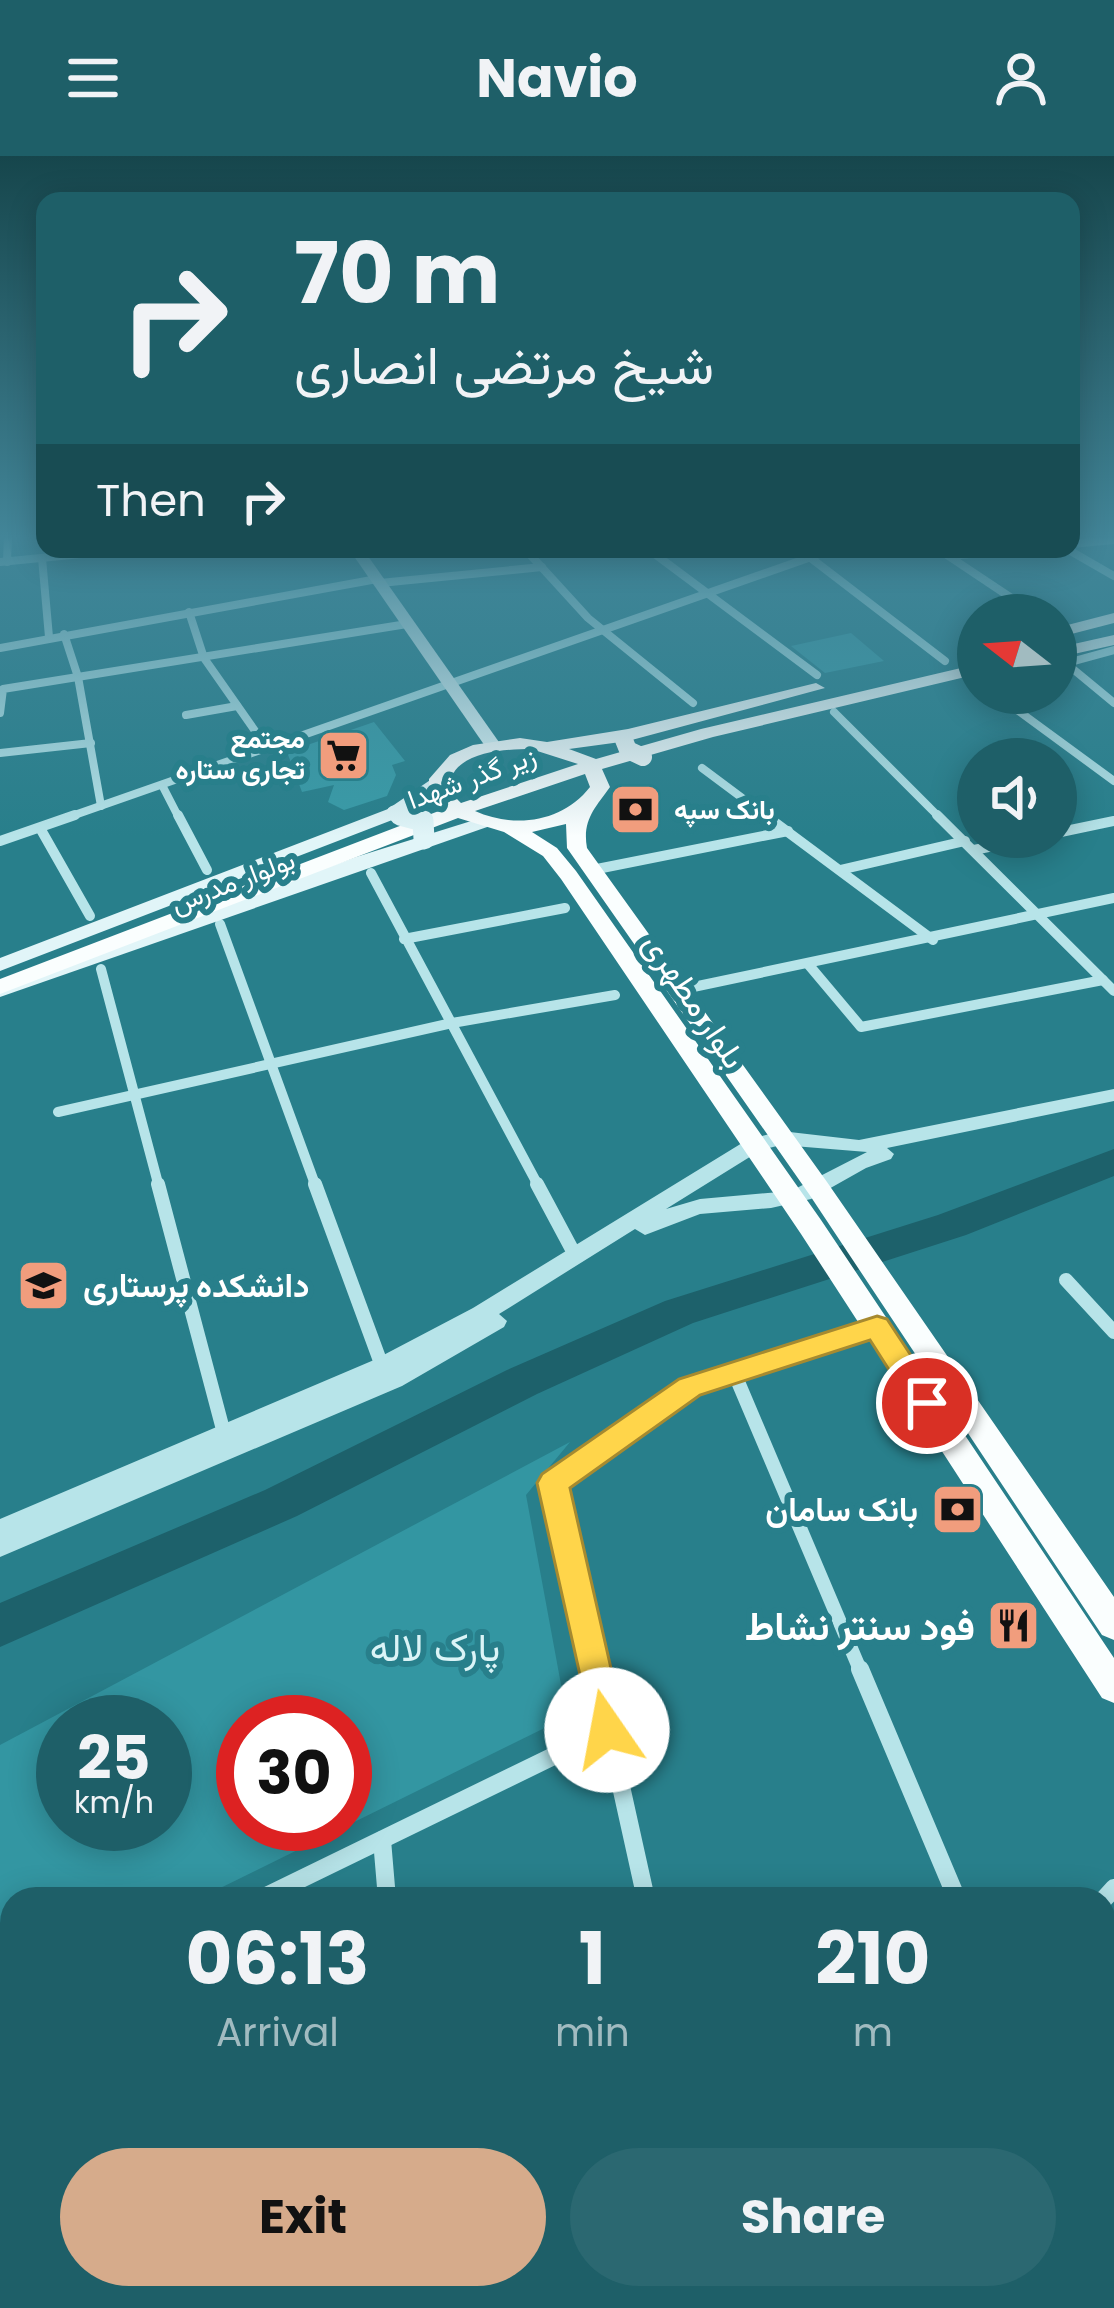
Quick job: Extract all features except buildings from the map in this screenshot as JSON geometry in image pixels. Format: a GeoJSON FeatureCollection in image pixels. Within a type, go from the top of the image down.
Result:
{"type":"FeatureCollection","features":[{"type":"Feature","properties":{"kind":"main road"},"geometry":{"type":"LineString","coordinates":[[415,635],[493,745]]}},
{"type":"Feature","properties":{"kind":"main road"},"geometry":{"type":"LineString","coordinates":[[1077,653],[1114,640]]}},
{"type":"Feature","properties":{"kind":"main road"},"geometry":{"type":"LineString","coordinates":[[439,779],[457,758],[493,745],[552,746],[626,737],[957,658]]}},
{"type":"Feature","properties":{"kind":"main road","name":"زیر گذر شهدا"},"geometry":{"type":"LineString","coordinates":[[0,967],[535,767],[602,746],[957,659]]}},
{"type":"Feature","properties":{"kind":"main road","name":"زیر گذر شهدا"},"geometry":{"type":"LineString","coordinates":[[0,989],[538,781],[708,733],[957,678]]}},
{"type":"Feature","properties":{"kind":"main road"},"geometry":{"type":"LineString","coordinates":[[496,824],[535,825],[580,811],[600,787],[648,758],[957,679]]}},
{"type":"Feature","properties":{"kind":"main road"},"geometry":{"type":"LineString","coordinates":[[626,737],[628,750],[648,758]]}},
{"type":"Feature","properties":{"kind":"main road"},"geometry":{"type":"LineString","coordinates":[[552,746],[589,762],[600,787]]}},
{"type":"Feature","properties":{"kind":"main road","name":"بولوار مدرس"},"geometry":{"type":"LineString","coordinates":[[0,967],[394,813],[439,779]]}},
{"type":"Feature","properties":{"kind":"main road","name":"بلوار مطهری"},"geometry":{"type":"LineString","coordinates":[[439,779],[447,804],[550,852],[791,1198],[824,1222]]}},
{"type":"Feature","properties":{"kind":"main road","name":"بلوار مطهری"},"geometry":{"type":"LineString","coordinates":[[580,811],[574,832],[592,870],[818,1188],[824,1222]]}},
{"type":"Feature","properties":{"kind":"main road"},"geometry":{"type":"LineString","coordinates":[[394,813],[423,821],[424,839]]}},
{"type":"Feature","properties":{"kind":"main road","name":"بولوار مدرس"},"geometry":{"type":"LineString","coordinates":[[0,989],[99,961],[424,839],[496,824]]}},
{"type":"Feature","properties":{"kind":"main road"},"geometry":{"type":"LineString","coordinates":[[824,1222],[1114,1687]]}},
{"type":"Feature","properties":{"kind":"main road"},"geometry":{"type":"LineString","coordinates":[[880,1314],[1113,1621]]}},
{"type":"Feature","properties":{"kind":"street"},"geometry":{"type":"LineString","coordinates":[[0,648],[57,635]]}},
{"type":"Feature","properties":{"kind":"street"},"geometry":{"type":"LineString","coordinates":[[64,635],[78,677],[101,806]]}},
{"type":"Feature","properties":{"kind":"street"},"geometry":{"type":"LineString","coordinates":[[197,635],[204,658],[267,748]]}},
{"type":"Feature","properties":{"kind":"street"},"geometry":{"type":"LineString","coordinates":[[0,712],[4,689],[339,635]]}},
{"type":"Feature","properties":{"kind":"street"},"geometry":{"type":"LineString","coordinates":[[0,841],[586,635]]}},
{"type":"Feature","properties":{"kind":"street"},"geometry":{"type":"LineString","coordinates":[[608,635],[693,703]]}},
{"type":"Feature","properties":{"kind":"street"},"geometry":{"type":"LineString","coordinates":[[765,635],[817,675]]}},
{"type":"Feature","properties":{"kind":"street"},"geometry":{"type":"LineString","coordinates":[[912,635],[945,661]]}},
{"type":"Feature","properties":{"kind":"street"},"geometry":{"type":"LineString","coordinates":[[1077,657],[1114,650]]}},
{"type":"Feature","properties":{"kind":"street"},"geometry":{"type":"LineString","coordinates":[[1077,674],[1114,703]]}},
{"type":"Feature","properties":{"kind":"street"},"geometry":{"type":"LineString","coordinates":[[186,715],[237,706]]}},
{"type":"Feature","properties":{"kind":"street"},"geometry":{"type":"LineString","coordinates":[[834,712],[957,834]]}},
{"type":"Feature","properties":{"kind":"street"},"geometry":{"type":"LineString","coordinates":[[1023,714],[1114,781]]}},
{"type":"Feature","properties":{"kind":"street"},"geometry":{"type":"LineString","coordinates":[[0,753],[91,743]]}},
{"type":"Feature","properties":{"kind":"street"},"geometry":{"type":"LineString","coordinates":[[702,767],[933,940]]}},
{"type":"Feature","properties":{"kind":"street"},"geometry":{"type":"LineString","coordinates":[[162,785],[207,870]]}},
{"type":"Feature","properties":{"kind":"street"},"geometry":{"type":"LineString","coordinates":[[1077,829],[1114,821]]}},
{"type":"Feature","properties":{"kind":"street"},"geometry":{"type":"LineString","coordinates":[[40,828],[90,916]]}},
{"type":"Feature","properties":{"kind":"street"},"geometry":{"type":"LineString","coordinates":[[592,870],[788,831]]}},
{"type":"Feature","properties":{"kind":"street"},"geometry":{"type":"LineString","coordinates":[[840,870],[957,848]]}},
{"type":"Feature","properties":{"kind":"street"},"geometry":{"type":"LineString","coordinates":[[981,858],[1110,986]]}},
{"type":"Feature","properties":{"kind":"street"},"geometry":{"type":"LineString","coordinates":[[370,873],[575,1255]]}},
{"type":"Feature","properties":{"kind":"street"},"geometry":{"type":"LineString","coordinates":[[679,990],[933,940],[1114,898]]}},
{"type":"Feature","properties":{"kind":"street"},"geometry":{"type":"LineString","coordinates":[[404,940],[565,908]]}},
{"type":"Feature","properties":{"kind":"street"},"geometry":{"type":"LineString","coordinates":[[220,923],[382,1366]]}},
{"type":"Feature","properties":{"kind":"street"},"geometry":{"type":"LineString","coordinates":[[808,964],[861,1027],[1110,986]]}},
{"type":"Feature","properties":{"kind":"street"},"geometry":{"type":"LineString","coordinates":[[101,969],[225,1437]]}},
{"type":"Feature","properties":{"kind":"street"},"geometry":{"type":"LineString","coordinates":[[58,1112],[452,1023],[615,994]]}},
{"type":"Feature","properties":{"kind":"street"},"geometry":{"type":"LineString","coordinates":[[0,1530],[382,1366],[754,1145],[781,1138],[859,1147],[1114,1095]]}},
{"type":"Feature","properties":{"kind":"street"},"geometry":{"type":"LineString","coordinates":[[0,1546],[394,1380],[670,1212],[740,1199],[791,1198],[818,1188],[865,1157],[1114,1107]]}},
{"type":"Feature","properties":{"kind":"street"},"geometry":{"type":"LineString","coordinates":[[1066,1280],[1114,1332]]}},
{"type":"Feature","properties":{"kind":"street"},"geometry":{"type":"LineString","coordinates":[[643,1887],[553,1483],[689,1387],[880,1314]]}},
{"type":"Feature","properties":{"kind":"street"},"geometry":{"type":"LineString","coordinates":[[733,1370],[952,1887]]}},
{"type":"Feature","properties":{"kind":"street"},"geometry":{"type":"LineString","coordinates":[[285,1887],[607,1730]]}},
{"type":"Feature","properties":{"kind":"street"},"geometry":{"type":"LineString","coordinates":[[382,1840],[386,1887]]}},
{"type":"Feature","properties":{"kind":"green space","name":"پارک لاله"},"geometry":{"type":"Polygon","coordinates":[[[570,1442],[526,1495],[567,1717],[372,1813],[372,1695],[216,1695],[216,1851],[295,1851],[222,1887],[0,1887],[0,1745],[36,1726],[36,1851],[192,1851],[192,1695],[94,1695],[570,1442]]]}},
{"type":"Feature","properties":{"kind":"waterway"},"geometry":{"type":"LineString","coordinates":[[0,1626],[281,1503],[522,1382],[679,1312],[952,1225],[1114,1162]]}},
{"type":"Feature","properties":{"kind":"place","name":"مجتمع تجاری ستاره"},"geometry":{"type":"Point","coordinates":[344,755]}},
{"type":"Feature","properties":{"kind":"place","name":"بانک سپه"},"geometry":{"type":"Point","coordinates":[635,810]}},
{"type":"Feature","properties":{"kind":"place","name":"دانشکده پرستاری"},"geometry":{"type":"Point","coordinates":[44,1285]}},
{"type":"Feature","properties":{"kind":"place","name":"بانک سامان"},"geometry":{"type":"Point","coordinates":[957,1509]}},
{"type":"Feature","properties":{"kind":"place","name":"فود سنتر نشاط"},"geometry":{"type":"Point","coordinates":[1014,1626]}},
{"type":"Feature","properties":{"kind":"route"},"geometry":{"type":"LineString","coordinates":[[607,1730],[553,1483],[689,1387],[877,1327],[927,1403]]}}]}
